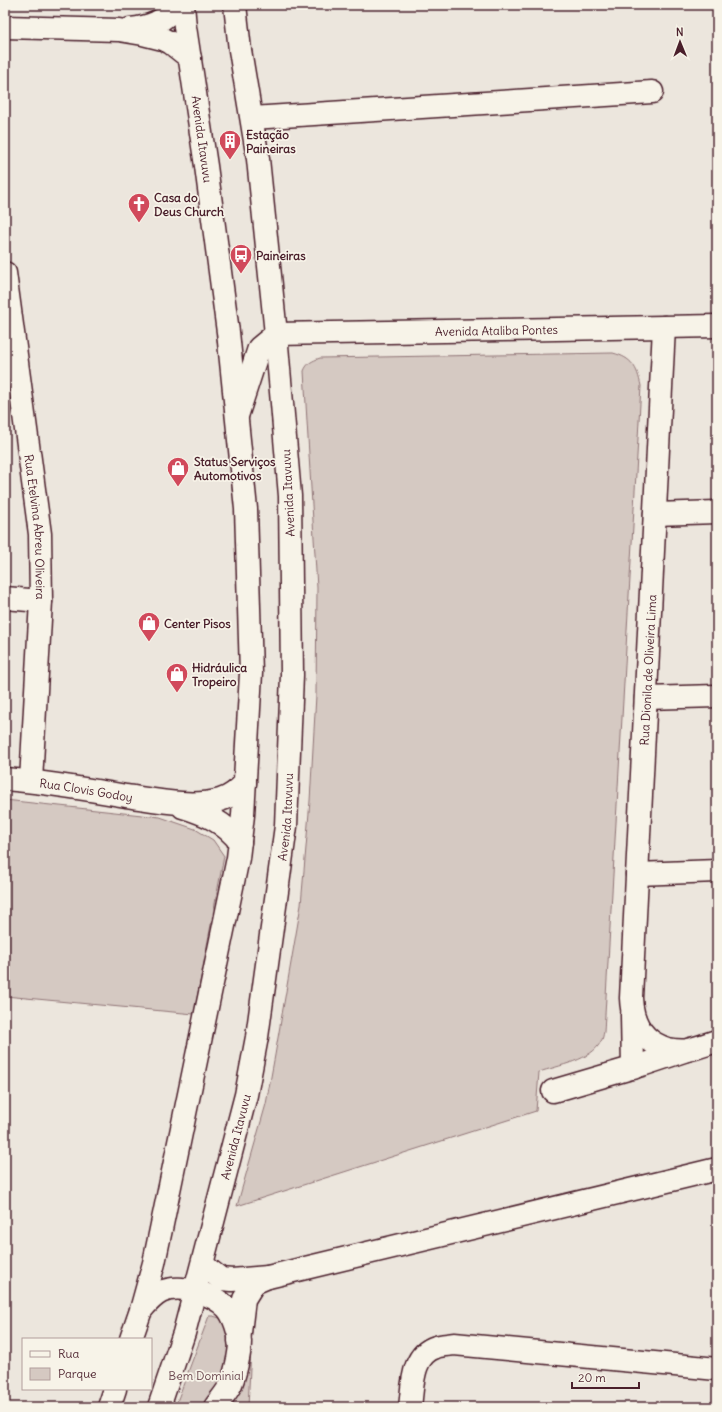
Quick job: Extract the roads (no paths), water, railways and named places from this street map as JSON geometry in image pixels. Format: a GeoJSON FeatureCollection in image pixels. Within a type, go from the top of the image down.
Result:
{"type":"FeatureCollection","features":[{"type":"Feature","properties":{"kind":"street"},"geometry":{"type":"LineString","coordinates":[[119,30],[145,27],[162,21],[176,5]]}},
{"type":"Feature","properties":{"kind":"street","name":"Avenida Itavuvu"},"geometry":{"type":"LineString","coordinates":[[131,1338],[154,1264],[236,865],[244,815],[251,673],[246,509],[228,332],[183,5]]}},
{"type":"Feature","properties":{"kind":"street","name":"Avenida Itavuvu"},"geometry":{"type":"LineString","coordinates":[[159,1407],[184,1333],[203,1265],[246,1095],[263,992],[286,826],[292,675],[290,496],[276,334],[258,159],[240,50],[235,5]]}},
{"type":"Feature","properties":{"kind":"street"},"geometry":{"type":"LineString","coordinates":[[5,26],[119,30],[144,34],[163,39],[176,46],[190,58]]}},
{"type":"Feature","properties":{"kind":"street"},"geometry":{"type":"LineString","coordinates":[[252,118],[652,92]]}},
{"type":"Feature","properties":{"kind":"street","name":"Rua Etelvina Abreu Oliveira"},"geometry":{"type":"LineString","coordinates":[[5,273],[14,414],[40,534],[41,601],[31,781]]}},
{"type":"Feature","properties":{"kind":"street","name":"Avenida Ataliba Pontes"},"geometry":{"type":"LineString","coordinates":[[276,334],[717,326]]}},
{"type":"Feature","properties":{"kind":"street","name":"Rua Dionila de Oliveira Lima"},"geometry":{"type":"LineString","coordinates":[[633,1068],[631,998],[664,327]]}},
{"type":"Feature","properties":{"kind":"street","name":"Avenida Itavuvu"},"geometry":{"type":"LineString","coordinates":[[236,416],[259,348],[276,334]]}},
{"type":"Feature","properties":{"kind":"street"},"geometry":{"type":"LineString","coordinates":[[655,514],[717,512]]}},
{"type":"Feature","properties":{"kind":"street"},"geometry":{"type":"LineString","coordinates":[[5,598],[41,601]]}},
{"type":"Feature","properties":{"kind":"street"},"geometry":{"type":"LineString","coordinates":[[646,698],[717,696]]}},
{"type":"Feature","properties":{"kind":"street","name":"Rua Clovis Godoy"},"geometry":{"type":"LineString","coordinates":[[5,779],[31,781],[168,802],[206,803],[222,800],[235,793],[245,783]]}},
{"type":"Feature","properties":{"kind":"street","name":"Rua Clovis Godoy"},"geometry":{"type":"LineString","coordinates":[[168,802],[198,811],[216,820],[231,831],[240,842]]}},
{"type":"Feature","properties":{"kind":"street"},"geometry":{"type":"LineString","coordinates":[[637,874],[717,871]]}},
{"type":"Feature","properties":{"kind":"street","name":"Rua Dionila de Oliveira Lima"},"geometry":{"type":"LineString","coordinates":[[632,1012],[637,1025],[647,1039],[657,1046],[673,1050],[688,1050]]}},
{"type":"Feature","properties":{"kind":"street"},"geometry":{"type":"LineString","coordinates":[[553,1091],[633,1068],[717,1041]]}},
{"type":"Feature","properties":{"kind":"street"},"geometry":{"type":"LineString","coordinates":[[239,1341],[244,1299],[254,1283],[268,1278],[717,1169]]}},
{"type":"Feature","properties":{"kind":"street"},"geometry":{"type":"LineString","coordinates":[[203,1265],[221,1279],[232,1280],[268,1278]]}},
{"type":"Feature","properties":{"kind":"street","name":"Avenida Itavuvu"},"geometry":{"type":"LineString","coordinates":[[141,1310],[152,1298],[162,1292],[174,1289],[195,1291],[215,1298],[227,1309],[234,1322],[239,1341],[237,1364],[230,1385],[215,1407]]}},
{"type":"Feature","properties":{"kind":"street"},"geometry":{"type":"LineString","coordinates":[[410,1407],[416,1367],[424,1354],[436,1347],[454,1344],[717,1369]]}},
{"type":"Feature","properties":{"kind":"street"},"geometry":{"type":"LineString","coordinates":[[109,1407],[115,1390]]}},
{"type":"Feature","properties":{"kind":"place","name":"Estação Paineiras"},"geometry":{"type":"Point","coordinates":[230,160]}},
{"type":"Feature","properties":{"kind":"place","name":"Casa do Deus Church"},"geometry":{"type":"Point","coordinates":[139,224]}},
{"type":"Feature","properties":{"kind":"place","name":"Paineiras"},"geometry":{"type":"Point","coordinates":[241,274]}},
{"type":"Feature","properties":{"kind":"place","name":"Status Serviços Automotivos"},"geometry":{"type":"Point","coordinates":[178,488]}},
{"type":"Feature","properties":{"kind":"place","name":"Center Pisos"},"geometry":{"type":"Point","coordinates":[149,642]}},
{"type":"Feature","properties":{"kind":"place","name":"Hidráulica Tropeiro"},"geometry":{"type":"Point","coordinates":[177,694]}},
{"type":"Feature","properties":{"kind":"park label","name":"Bem Dominial"},"geometry":{"type":"Point","coordinates":[206,1375]}}]}
